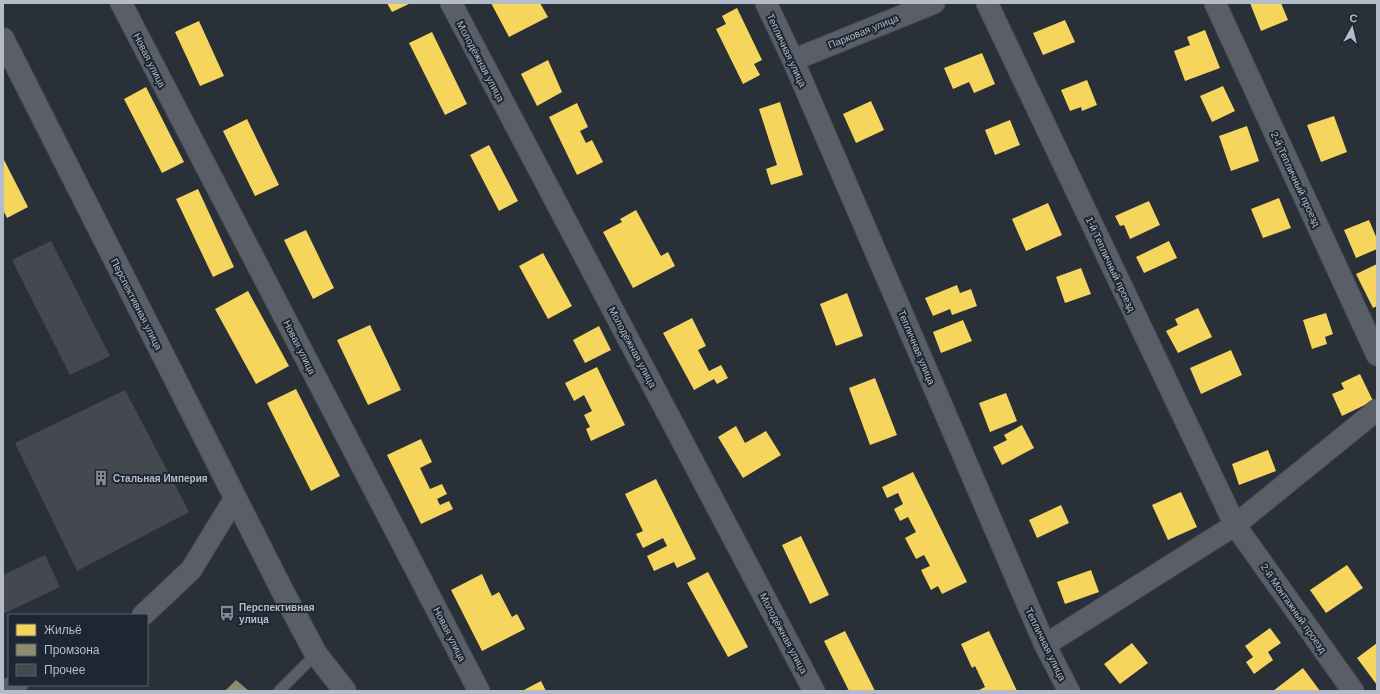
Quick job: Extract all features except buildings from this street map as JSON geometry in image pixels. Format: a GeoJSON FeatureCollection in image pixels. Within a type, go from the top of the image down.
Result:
{"type":"FeatureCollection","features":[{"type":"Feature","properties":{"kind":"street","name":"Новая улица"},"geometry":{"type":"LineString","coordinates":[[121,3],[479,691]]}},
{"type":"Feature","properties":{"kind":"street","name":"Молодёжная улица"},"geometry":{"type":"LineString","coordinates":[[451,3],[814,691]]}},
{"type":"Feature","properties":{"kind":"street","name":"Тепличная улица"},"geometry":{"type":"LineString","coordinates":[[766,3],[1045,645],[1069,691]]}},
{"type":"Feature","properties":{"kind":"street","name":"Парковая улица"},"geometry":{"type":"LineString","coordinates":[[792,60],[934,3]]}},
{"type":"Feature","properties":{"kind":"street","name":"1-й Тепличный проезд"},"geometry":{"type":"LineString","coordinates":[[987,3],[1235,525]]}},
{"type":"Feature","properties":{"kind":"street","name":"2-й Тепличный проезд"},"geometry":{"type":"LineString","coordinates":[[1214,3],[1377,355]]}},
{"type":"Feature","properties":{"kind":"street","name":"Перспективная улица"},"geometry":{"type":"LineString","coordinates":[[3,39],[235,498],[316,654],[345,691]]}},
{"type":"Feature","properties":{"kind":"street"},"geometry":{"type":"LineString","coordinates":[[1045,645],[1235,525],[1377,410]]}},
{"type":"Feature","properties":{"kind":"street"},"geometry":{"type":"LineString","coordinates":[[144,614],[191,570],[235,498]]}},
{"type":"Feature","properties":{"kind":"street","name":"2-й Монтажный проезд"},"geometry":{"type":"LineString","coordinates":[[1235,525],[1353,691]]}},
{"type":"Feature","properties":{"kind":"street"},"geometry":{"type":"LineString","coordinates":[[5,691],[15,686]]}},
{"type":"Feature","properties":{"kind":"lane"},"geometry":{"type":"LineString","coordinates":[[279,691],[316,654]]}},
{"type":"Feature","properties":{"kind":"place","name":"Стальная Империя"},"geometry":{"type":"Point","coordinates":[101,478]}},
{"type":"Feature","properties":{"kind":"place","name":"Перспективная улица"},"geometry":{"type":"Point","coordinates":[227,613]}}]}
